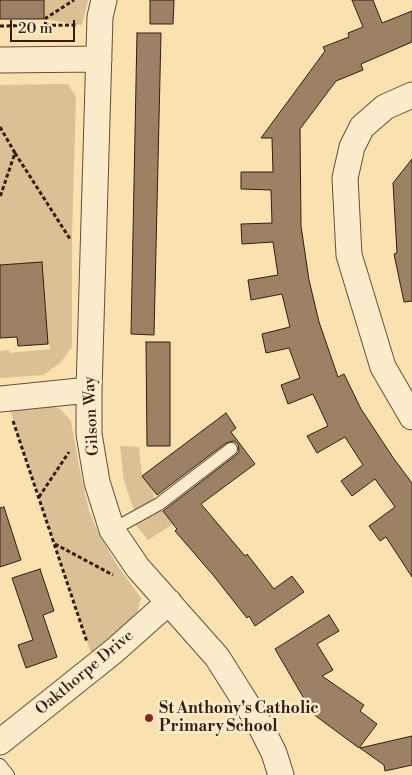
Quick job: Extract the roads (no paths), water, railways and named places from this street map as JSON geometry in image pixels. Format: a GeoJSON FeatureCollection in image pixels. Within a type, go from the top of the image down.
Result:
{"type":"FeatureCollection","features":[{"type":"Feature","properties":{"kind":"street","name":"Gilson Way"},"geometry":{"type":"LineString","coordinates":[[104,0],[100,17],[89,390],[89,434],[97,482],[112,530],[138,568],[217,657],[260,725],[274,752],[281,775]]}},
{"type":"Feature","properties":{"kind":"street"},"geometry":{"type":"LineString","coordinates":[[0,60],[99,58]]}},
{"type":"Feature","properties":{"kind":"street"},"geometry":{"type":"LineString","coordinates":[[412,95],[385,108],[362,127],[352,147],[345,178],[349,255],[384,367],[412,416]]}},
{"type":"Feature","properties":{"kind":"street"},"geometry":{"type":"LineString","coordinates":[[3,398],[89,390]]}},
{"type":"Feature","properties":{"kind":"street","name":"Oakthorpe Drive"},"geometry":{"type":"LineString","coordinates":[[0,742],[95,666],[168,602]]}},
{"type":"Feature","properties":{"kind":"lane"},"geometry":{"type":"LineString","coordinates":[[112,530],[159,504],[231,449]]}},
{"type":"Feature","properties":{"kind":"lane"},"geometry":{"type":"LineString","coordinates":[[0,765],[8,775]]}},
{"type":"Feature","properties":{"kind":"place","name":"St Anthony's Catholic Primary School"},"geometry":{"type":"Point","coordinates":[149,718]}}]}
